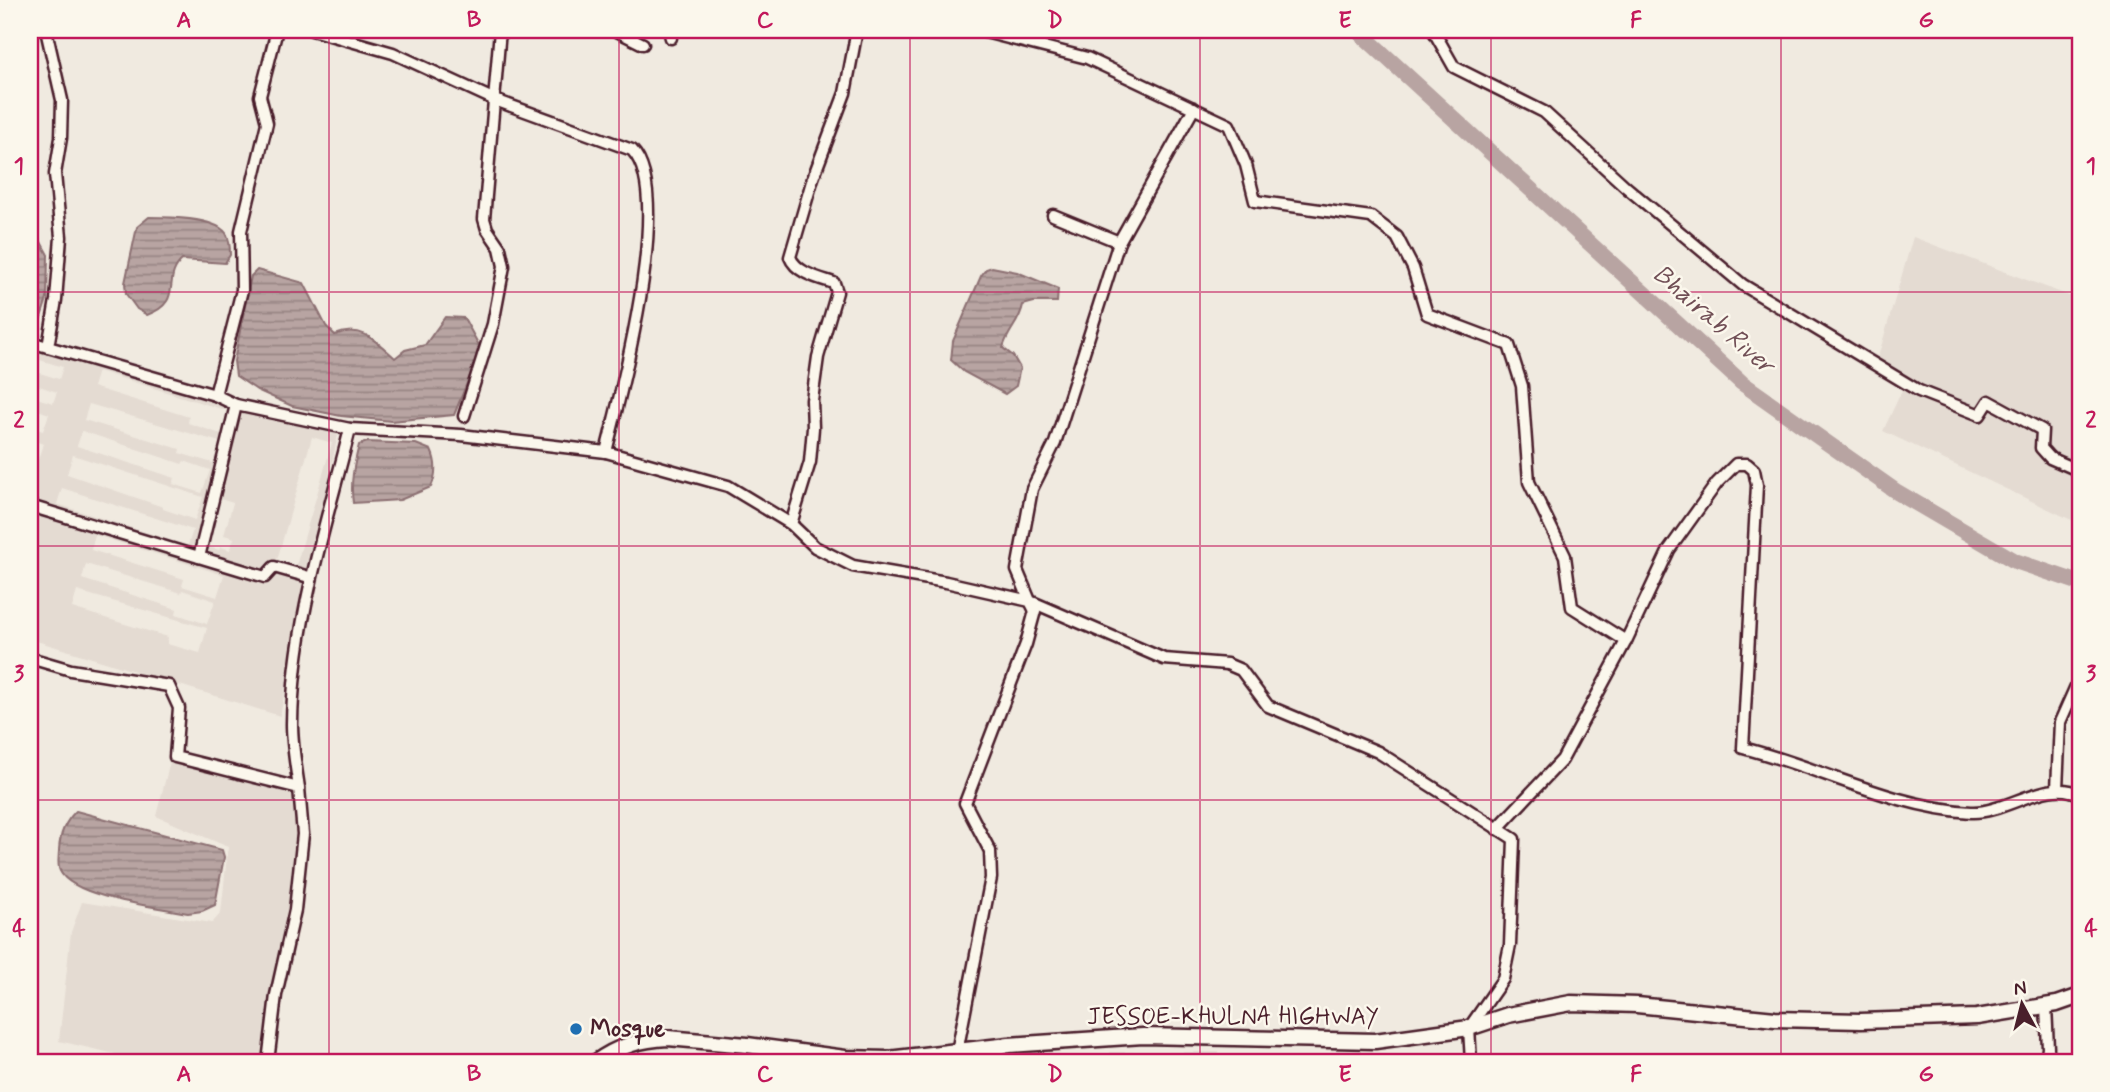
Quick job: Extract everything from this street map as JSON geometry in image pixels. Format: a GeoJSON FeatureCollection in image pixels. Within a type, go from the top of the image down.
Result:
{"type":"FeatureCollection","features":[{"type":"Feature","properties":{"kind":"highway","name":"JESSOE-KHULNA HIGHWAY"},"geometry":{"type":"LineString","coordinates":[[596,1062],[631,1043],[677,1037],[845,1058],[956,1057],[1009,1045],[1143,1036],[1359,1042],[1469,1028],[1496,1018],[1571,1003],[1637,1005],[1775,1019],[1861,1021],[1977,1017],[2046,1006],[2080,996]]}},
{"type":"Feature","properties":{"kind":"street"},"geometry":{"type":"LineString","coordinates":[[46,30],[62,100],[61,138],[55,174],[61,237],[56,300],[48,347]]}},
{"type":"Feature","properties":{"kind":"street"},"geometry":{"type":"LineString","coordinates":[[215,395],[242,290],[241,231],[267,124],[260,96],[277,30]]}},
{"type":"Feature","properties":{"kind":"street"},"geometry":{"type":"LineString","coordinates":[[312,30],[393,53],[495,100],[632,150],[636,154],[646,184],[648,236],[634,337],[606,452]]}},
{"type":"Feature","properties":{"kind":"street"},"geometry":{"type":"LineString","coordinates":[[464,416],[493,324],[504,266],[500,248],[487,229],[484,219],[500,30]]}},
{"type":"Feature","properties":{"kind":"street"},"geometry":{"type":"LineString","coordinates":[[615,30],[643,44]]}},
{"type":"Feature","properties":{"kind":"street"},"geometry":{"type":"LineString","coordinates":[[977,30],[1087,58],[1229,125],[1246,165],[1255,201],[1371,217],[1397,237],[1413,268],[1427,314],[1509,345],[1522,386],[1529,482],[1565,556],[1572,607],[1626,640]]}},
{"type":"Feature","properties":{"kind":"street"},"geometry":{"type":"LineString","coordinates":[[1433,30],[1454,67],[1544,112],[1626,187],[1743,285],[1919,391],[1980,415],[1989,401],[2042,430],[2041,448],[2050,458],[2080,471]]}},
{"type":"Feature","properties":{"kind":"street"},"geometry":{"type":"LineString","coordinates":[[791,524],[810,462],[812,400],[818,357],[837,292],[834,283],[805,272],[792,263],[790,257],[813,178],[845,93],[853,31]]}},
{"type":"Feature","properties":{"kind":"street"},"geometry":{"type":"LineString","coordinates":[[956,1057],[991,878],[990,851],[965,803],[1026,644],[1035,611],[1017,570],[1032,489],[1055,443],[1119,242],[1194,108]]}},
{"type":"Feature","properties":{"kind":"street"},"geometry":{"type":"LineString","coordinates":[[1053,215],[1119,242]]}},
{"type":"Feature","properties":{"kind":"street"},"geometry":{"type":"LineString","coordinates":[[30,342],[215,395],[236,404],[350,429],[461,435],[606,452],[728,486],[791,524],[815,547],[853,566],[946,582],[1030,601],[1164,659],[1227,664],[1241,670],[1268,706],[1378,752],[1514,839],[1510,945],[1503,979],[1482,1005],[1469,1028],[1471,1062]]}},
{"type":"Feature","properties":{"kind":"street"},"geometry":{"type":"LineString","coordinates":[[199,557],[236,404]]}},
{"type":"Feature","properties":{"kind":"street"},"geometry":{"type":"LineString","coordinates":[[268,1062],[276,995],[295,910],[303,834],[292,725],[297,657],[313,575],[350,429]]}},
{"type":"Feature","properties":{"kind":"street"},"geometry":{"type":"LineString","coordinates":[[1497,829],[1562,760],[1626,640],[1669,550],[1717,483],[1736,464],[1747,464],[1754,470],[1757,485],[1743,748],[1785,759],[1908,803],[1974,812],[1993,809],[2057,789],[2080,795]]}},
{"type":"Feature","properties":{"kind":"street"},"geometry":{"type":"LineString","coordinates":[[30,506],[265,577],[274,567],[309,577]]}},
{"type":"Feature","properties":{"kind":"street"},"geometry":{"type":"LineString","coordinates":[[30,658],[71,670],[169,685],[179,708],[175,757],[299,788]]}},
{"type":"Feature","properties":{"kind":"street"},"geometry":{"type":"LineString","coordinates":[[2057,789],[2060,722],[2080,677]]}},
{"type":"Feature","properties":{"kind":"street"},"geometry":{"type":"LineString","coordinates":[[2046,1006],[2046,1062]]}},
{"type":"Feature","properties":{"kind":"shaded area"},"geometry":{"type":"Polygon","coordinates":[[[149,217],[190,219],[220,228],[228,238],[230,255],[225,263],[182,260],[173,275],[166,303],[147,315],[137,309],[126,294],[125,283],[137,227],[149,217]]]}},
{"type":"Feature","properties":{"kind":"shaded area"},"geometry":{"type":"Polygon","coordinates":[[[30,225],[48,255],[47,299],[35,335],[30,334],[30,225]]]}},
{"type":"Feature","properties":{"kind":"shaded area"},"geometry":{"type":"Polygon","coordinates":[[[1913,237],[2080,300],[2080,524],[1883,431],[1905,384],[1876,364],[1913,237]]]}},
{"type":"Feature","properties":{"kind":"shaded area"},"geometry":{"type":"Polygon","coordinates":[[[992,267],[1017,272],[1058,289],[1057,302],[1023,305],[1003,348],[1013,356],[1020,368],[1016,386],[1005,394],[964,372],[951,360],[953,341],[981,276],[986,269],[992,267]]]}},
{"type":"Feature","properties":{"kind":"shaded area"},"geometry":{"type":"Polygon","coordinates":[[[257,270],[304,283],[326,326],[335,335],[353,332],[368,336],[395,358],[405,350],[425,345],[445,317],[464,318],[481,349],[454,415],[391,421],[341,416],[292,406],[257,390],[236,376],[234,361],[251,276],[257,270]]]}},
{"type":"Feature","properties":{"kind":"shaded area"},"geometry":{"type":"Polygon","coordinates":[[[30,347],[338,434],[280,716],[30,639],[30,460],[37,462],[43,444],[30,439],[30,427],[43,431],[49,414],[30,407],[30,396],[53,403],[57,392],[30,383],[30,370],[59,379],[63,367],[30,357],[30,347]],[[98,371],[93,387],[189,417],[188,423],[221,434],[228,411],[98,371]],[[89,404],[84,420],[180,449],[179,453],[213,463],[220,442],[89,404]],[[82,431],[77,446],[175,478],[173,484],[202,493],[210,470],[184,461],[182,464],[82,431]],[[312,437],[277,560],[296,566],[332,443],[312,437]],[[73,455],[67,474],[195,520],[203,497],[73,455]],[[62,488],[57,504],[154,535],[152,540],[186,551],[193,530],[62,488]],[[217,498],[203,545],[219,550],[221,547],[230,550],[234,538],[224,535],[233,503],[217,498]],[[95,535],[91,550],[184,579],[182,586],[217,597],[224,575],[95,535]],[[86,564],[82,579],[177,609],[176,614],[207,624],[215,601],[86,564]],[[77,591],[72,608],[168,637],[167,644],[200,653],[207,628],[77,591]]]}},
{"type":"Feature","properties":{"kind":"shaded area"},"geometry":{"type":"Polygon","coordinates":[[[367,442],[416,444],[431,450],[435,468],[431,487],[400,500],[353,503],[352,481],[359,445],[367,442]]]}},
{"type":"Feature","properties":{"kind":"shaded area"},"geometry":{"type":"Polygon","coordinates":[[[170,762],[294,790],[298,832],[290,905],[264,1062],[117,1062],[115,1054],[59,1041],[71,932],[82,902],[212,923],[221,913],[228,847],[156,816],[170,762]]]}},
{"type":"Feature","properties":{"kind":"shaded area"},"geometry":{"type":"Polygon","coordinates":[[[76,811],[222,850],[224,857],[215,905],[188,913],[99,895],[68,880],[59,869],[58,860],[64,828],[76,811]]]}},
{"type":"Feature","properties":{"kind":"shaded area"},"geometry":{"type":"Polygon","coordinates":[[[1110,1052],[1219,1052],[1218,1062],[1108,1062],[1110,1052]]]}},
{"type":"Feature","properties":{"kind":"waterway","name":"Bhairab River"},"geometry":{"type":"LineString","coordinates":[[1357,30],[1742,383],[1897,492],[2015,561],[2080,583]]}},
{"type":"Feature","properties":{"kind":"place","name":"Mosque"},"geometry":{"type":"Point","coordinates":[576,1029]}}]}
